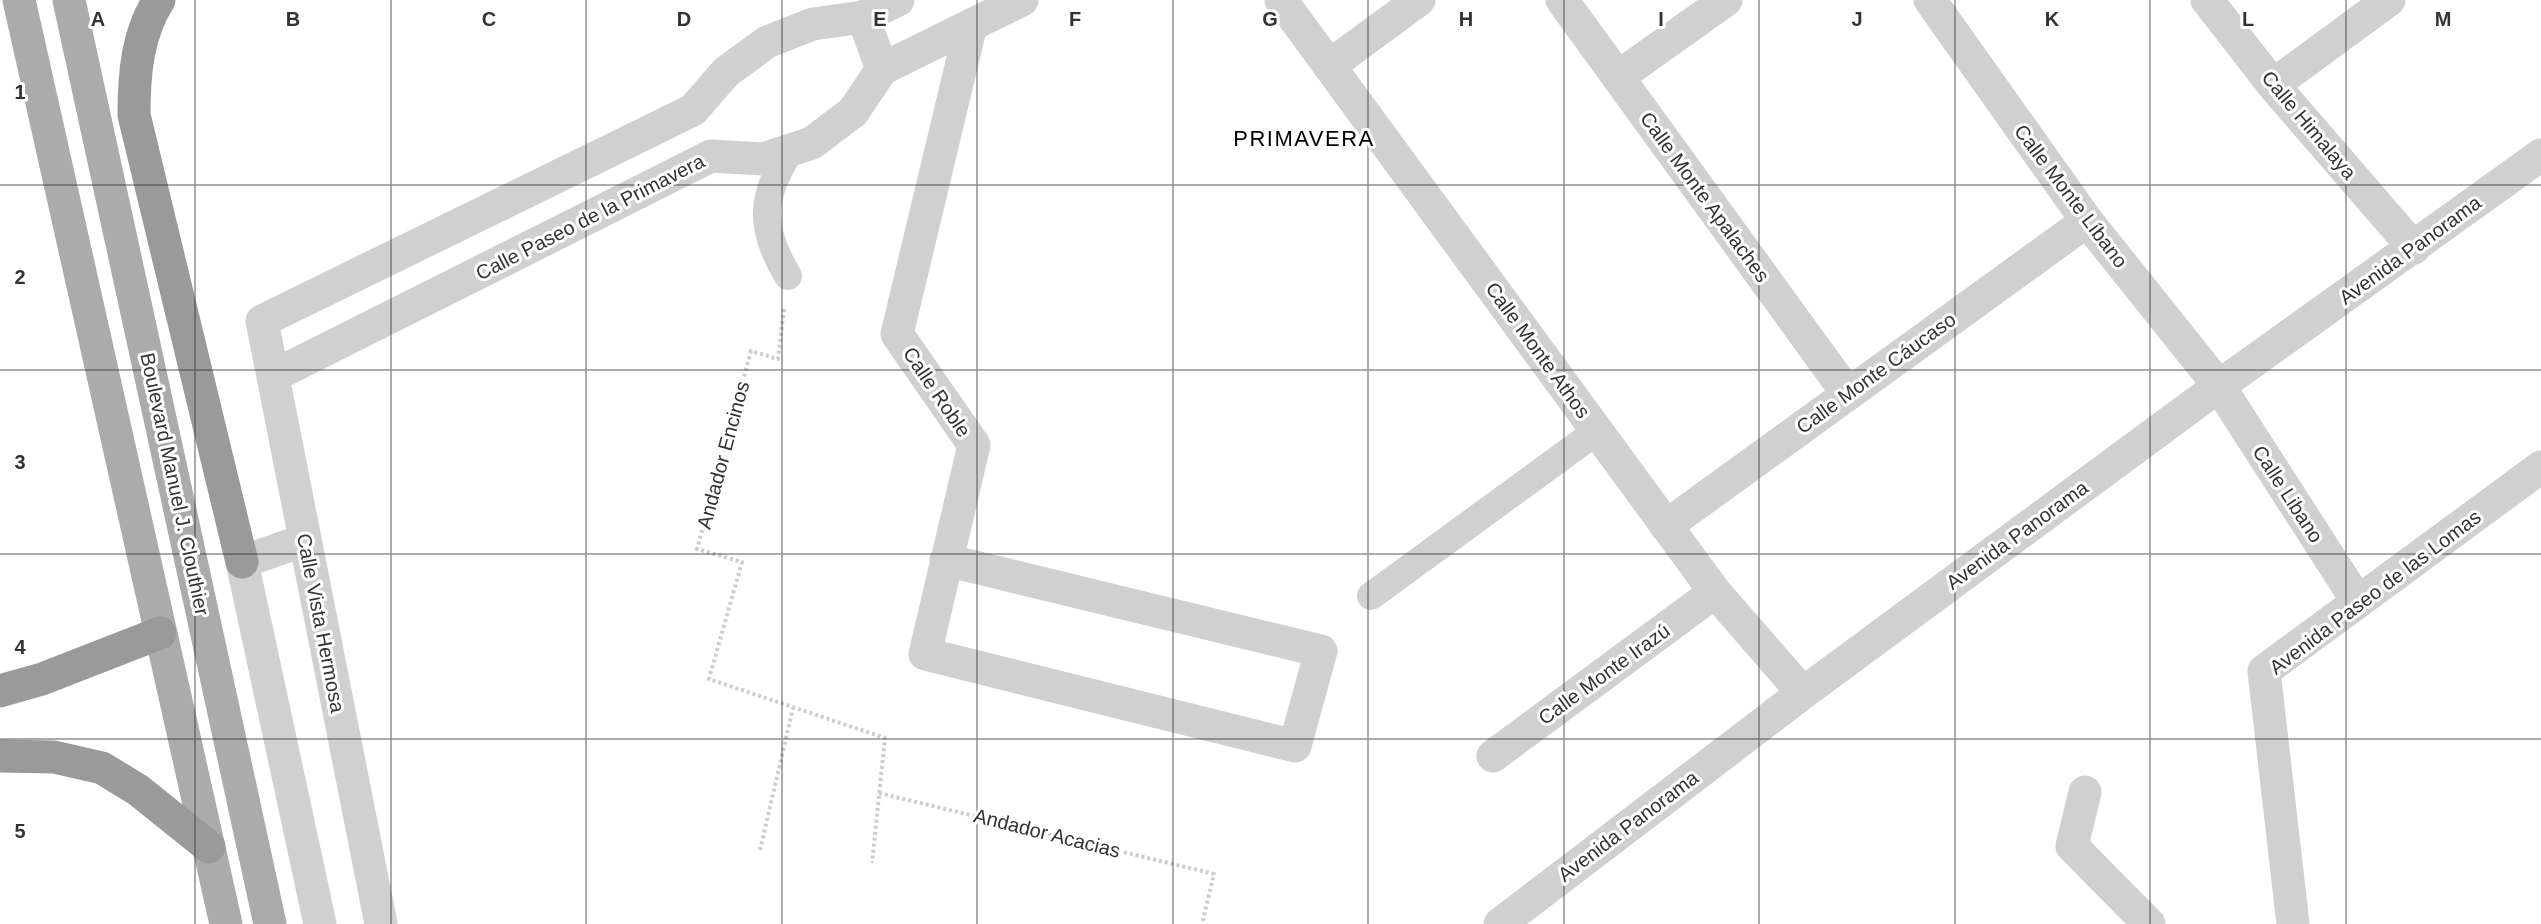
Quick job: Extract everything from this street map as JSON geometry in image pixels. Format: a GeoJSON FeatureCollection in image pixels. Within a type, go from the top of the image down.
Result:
{"type":"FeatureCollection","features":[{"type":"Feature","properties":{"kind":"highway"},"geometry":{"type":"LineString","coordinates":[[159,0],[147,17],[134,72],[134,115],[242,562]]}},
{"type":"Feature","properties":{"kind":"highway"},"geometry":{"type":"LineString","coordinates":[[0,691],[42,679],[160,633]]}},
{"type":"Feature","properties":{"kind":"highway"},"geometry":{"type":"LineString","coordinates":[[0,756],[54,757],[102,768],[138,790],[209,847]]}},
{"type":"Feature","properties":{"kind":"main road"},"geometry":{"type":"LineString","coordinates":[[19,0],[226,924]]}},
{"type":"Feature","properties":{"kind":"main road","name":"Boulevard Manuel J. Clouthier"},"geometry":{"type":"LineString","coordinates":[[69,0],[270,924]]}},
{"type":"Feature","properties":{"kind":"street"},"geometry":{"type":"LineString","coordinates":[[711,156],[693,110],[726,72],[767,42],[813,24],[863,17],[898,0]]}},
{"type":"Feature","properties":{"kind":"street","name":"Calle Paseo de la Primavera"},"geometry":{"type":"LineString","coordinates":[[273,376],[711,156],[763,159],[812,143],[853,112],[882,69],[1022,0]]}},
{"type":"Feature","properties":{"kind":"street","name":"Calle Monte Athos"},"geometry":{"type":"LineString","coordinates":[[1281,0],[1715,592],[1803,693]]}},
{"type":"Feature","properties":{"kind":"street"},"geometry":{"type":"LineString","coordinates":[[1329,66],[1419,0]]}},
{"type":"Feature","properties":{"kind":"street","name":"Calle Monte Apalaches"},"geometry":{"type":"LineString","coordinates":[[1562,0],[1848,394]]}},
{"type":"Feature","properties":{"kind":"street"},"geometry":{"type":"LineString","coordinates":[[1618,77],[1726,0]]}},
{"type":"Feature","properties":{"kind":"street","name":"Calle Monte Líbano"},"geometry":{"type":"LineString","coordinates":[[1930,0],[2087,221],[2219,386]]}},
{"type":"Feature","properties":{"kind":"street","name":"Calle Himalaya"},"geometry":{"type":"LineString","coordinates":[[2207,0],[2273,85],[2414,248]]}},
{"type":"Feature","properties":{"kind":"street"},"geometry":{"type":"LineString","coordinates":[[2273,85],[2389,0]]}},
{"type":"Feature","properties":{"kind":"street"},"geometry":{"type":"LineString","coordinates":[[863,17],[882,69]]}},
{"type":"Feature","properties":{"kind":"street","name":"Calle Roble"},"geometry":{"type":"LineString","coordinates":[[946,560],[1321,651],[1295,746],[925,654],[946,560],[974,445],[897,334],[971,25]]}},
{"type":"Feature","properties":{"kind":"street","name":"Calle Vista Hermosa"},"geometry":{"type":"LineString","coordinates":[[381,924],[262,321],[693,110]]}},
{"type":"Feature","properties":{"kind":"street"},"geometry":{"type":"LineString","coordinates":[[788,276],[774,252],[767,226],[767,200],[775,173],[790,151]]}},
{"type":"Feature","properties":{"kind":"street","name":"Avenida Panorama"},"geometry":{"type":"LineString","coordinates":[[1500,924],[1803,693],[2219,386],[2541,155]]}},
{"type":"Feature","properties":{"kind":"street","name":"Calle Monte Cáucaso"},"geometry":{"type":"LineString","coordinates":[[1666,526],[2087,221]]}},
{"type":"Feature","properties":{"kind":"street","name":"Calle Libano"},"geometry":{"type":"LineString","coordinates":[[2219,386],[2358,602]]}},
{"type":"Feature","properties":{"kind":"street"},"geometry":{"type":"LineString","coordinates":[[1371,596],[1597,431]]}},
{"type":"Feature","properties":{"kind":"street","name":"Avenida Paseo de las Lomas"},"geometry":{"type":"LineString","coordinates":[[2293,924],[2265,671],[2541,467]]}},
{"type":"Feature","properties":{"kind":"street"},"geometry":{"type":"LineString","coordinates":[[305,540],[242,562],[320,924]]}},
{"type":"Feature","properties":{"kind":"street","name":"Calle Monte Irazú"},"geometry":{"type":"LineString","coordinates":[[1493,756],[1715,592]]}},
{"type":"Feature","properties":{"kind":"street"},"geometry":{"type":"LineString","coordinates":[[2085,792],[2072,846],[2149,924]]}},
{"type":"Feature","properties":{"kind":"street"},"geometry":{"type":"LineString","coordinates":[[209,847],[218,924]]}},
{"type":"Feature","properties":{"kind":"path","name":"Andador Encinos"},"geometry":{"type":"LineString","coordinates":[[788,276],[778,359],[751,351],[697,549],[742,562],[709,679],[885,738],[879,793]]}},
{"type":"Feature","properties":{"kind":"path"},"geometry":{"type":"LineString","coordinates":[[760,850],[793,708]]}},
{"type":"Feature","properties":{"kind":"path"},"geometry":{"type":"LineString","coordinates":[[872,862],[879,793]]}},
{"type":"Feature","properties":{"kind":"path","name":"Andador Acacias"},"geometry":{"type":"LineString","coordinates":[[879,793],[1214,874],[1202,924]]}},
{"type":"Feature","properties":{"kind":"district","name":"PRIMAVERA"},"geometry":{"type":"Point","coordinates":[1304,138]}}]}
